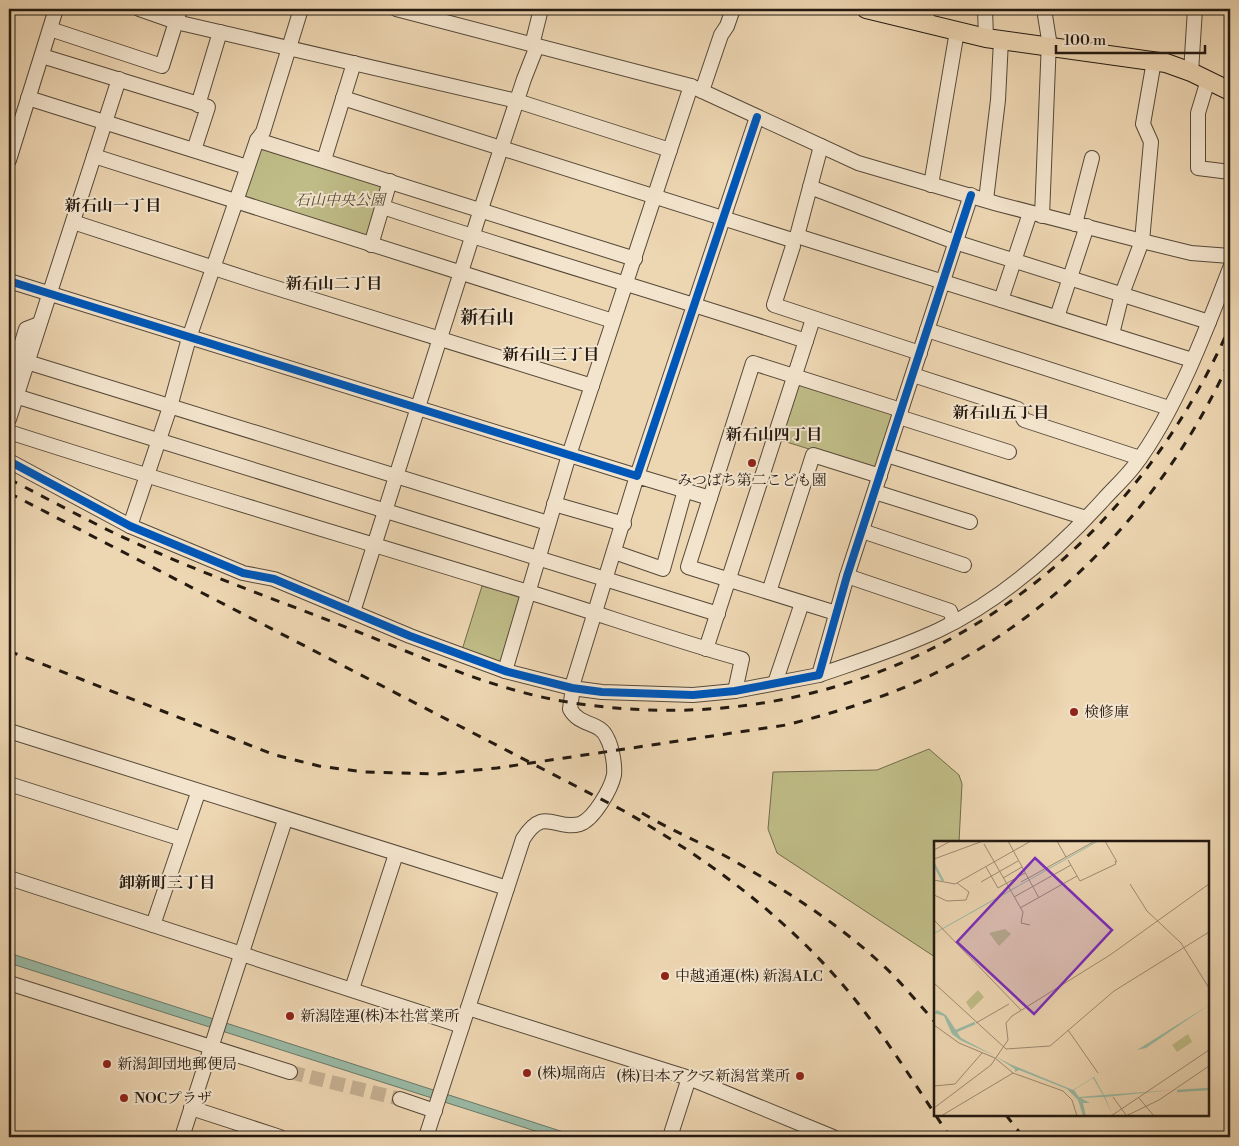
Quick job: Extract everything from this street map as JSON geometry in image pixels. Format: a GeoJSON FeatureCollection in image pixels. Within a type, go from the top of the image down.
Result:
{"type":"FeatureCollection","features":[{"type":"Feature","properties":{"kind":"main road"},"geometry":{"type":"LineString","coordinates":[[866,9],[926,16],[957,31],[993,39],[1154,61],[1191,72],[1230,91]]}},
{"type":"Feature","properties":{"kind":"street"},"geometry":{"type":"LineString","coordinates":[[9,160],[56,9]]}},
{"type":"Feature","properties":{"kind":"street"},"geometry":{"type":"LineString","coordinates":[[139,9],[178,15],[220,32],[517,101],[670,150]]}},
{"type":"Feature","properties":{"kind":"street"},"geometry":{"type":"LineString","coordinates":[[130,526],[170,408],[189,338],[247,167],[257,140],[263,132],[301,9]]}},
{"type":"Feature","properties":{"kind":"street"},"geometry":{"type":"LineString","coordinates":[[396,9],[697,89],[858,163],[931,185],[1191,253],[1230,256]]}},
{"type":"Feature","properties":{"kind":"street"},"geometry":{"type":"LineString","coordinates":[[353,612],[535,45],[541,9]]}},
{"type":"Feature","properties":{"kind":"street"},"geometry":{"type":"LineString","coordinates":[[505,671],[569,455],[670,150],[733,9]]}},
{"type":"Feature","properties":{"kind":"street"},"geometry":{"type":"LineString","coordinates":[[985,9],[993,39],[998,100],[986,200]]}},
{"type":"Feature","properties":{"kind":"street"},"geometry":{"type":"LineString","coordinates":[[1001,300],[1014,260],[1036,214],[1049,48],[1044,9]]}},
{"type":"Feature","properties":{"kind":"street"},"geometry":{"type":"LineString","coordinates":[[1191,72],[1195,9]]}},
{"type":"Feature","properties":{"kind":"street"},"geometry":{"type":"LineString","coordinates":[[50,29],[162,66],[178,15]]}},
{"type":"Feature","properties":{"kind":"street"},"geometry":{"type":"LineString","coordinates":[[931,185],[957,31]]}},
{"type":"Feature","properties":{"kind":"street"},"geometry":{"type":"LineString","coordinates":[[198,105],[220,32]]}},
{"type":"Feature","properties":{"kind":"street"},"geometry":{"type":"LineString","coordinates":[[42,56],[208,107],[194,150]]}},
{"type":"Feature","properties":{"kind":"street"},"geometry":{"type":"LineString","coordinates":[[1112,334],[1122,294],[1142,241],[1151,142],[1143,124],[1154,61]]}},
{"type":"Feature","properties":{"kind":"street"},"geometry":{"type":"LineString","coordinates":[[324,160],[354,63]]}},
{"type":"Feature","properties":{"kind":"street"},"geometry":{"type":"LineString","coordinates":[[11,392],[27,362],[119,79]]}},
{"type":"Feature","properties":{"kind":"street"},"geometry":{"type":"LineString","coordinates":[[1208,80],[1198,113],[1198,168],[1230,172]]}},
{"type":"Feature","properties":{"kind":"street"},"geometry":{"type":"LineString","coordinates":[[28,98],[247,167]]}},
{"type":"Feature","properties":{"kind":"street"},"geometry":{"type":"LineString","coordinates":[[343,98],[656,197],[943,282],[1192,360]]}},
{"type":"Feature","properties":{"kind":"street"},"geometry":{"type":"LineString","coordinates":[[426,1137],[523,839],[528,830],[534,825],[546,820],[570,825],[584,822],[595,812],[614,776],[610,746],[606,735],[599,728],[578,720],[570,709],[572,688],[624,524],[637,476],[726,218],[757,118]]}},
{"type":"Feature","properties":{"kind":"street"},"geometry":{"type":"LineString","coordinates":[[257,140],[635,259]]}},
{"type":"Feature","properties":{"kind":"street"},"geometry":{"type":"LineString","coordinates":[[821,146],[774,305],[920,353]]}},
{"type":"Feature","properties":{"kind":"street"},"geometry":{"type":"LineString","coordinates":[[94,156],[371,246],[613,321]]}},
{"type":"Feature","properties":{"kind":"street"},"geometry":{"type":"LineString","coordinates":[[1057,317],[1070,279],[1092,158]]}},
{"type":"Feature","properties":{"kind":"street"},"geometry":{"type":"LineString","coordinates":[[371,246],[390,181]]}},
{"type":"Feature","properties":{"kind":"street"},"geometry":{"type":"LineString","coordinates":[[810,187],[955,242],[1209,322]]}},
{"type":"Feature","properties":{"kind":"street"},"geometry":{"type":"LineString","coordinates":[[819,675],[847,576],[971,196]]}},
{"type":"Feature","properties":{"kind":"street"},"geometry":{"type":"LineString","coordinates":[[383,207],[626,285],[695,304],[806,341]]}},
{"type":"Feature","properties":{"kind":"street"},"geometry":{"type":"LineString","coordinates":[[73,222],[213,268],[592,386]]}},
{"type":"Feature","properties":{"kind":"street"},"geometry":{"type":"LineString","coordinates":[[9,460],[130,526],[243,573],[274,579],[505,671],[572,688],[602,692],[693,695],[735,691],[819,675],[940,630],[997,597],[1048,556],[1086,518],[1140,458],[1169,408],[1192,360],[1230,268]]}},
{"type":"Feature","properties":{"kind":"street"},"geometry":{"type":"LineString","coordinates":[[9,281],[710,498]]}},
{"type":"Feature","properties":{"kind":"street"},"geometry":{"type":"LineString","coordinates":[[706,649],[813,319]]}},
{"type":"Feature","properties":{"kind":"street"},"geometry":{"type":"LineString","coordinates":[[9,418],[11,392],[26,329],[39,324]]}},
{"type":"Feature","properties":{"kind":"street"},"geometry":{"type":"LineString","coordinates":[[927,330],[1169,408]]}},
{"type":"Feature","properties":{"kind":"street"},"geometry":{"type":"LineString","coordinates":[[27,362],[170,408],[548,523]]}},
{"type":"Feature","properties":{"kind":"street"},"geometry":{"type":"LineString","coordinates":[[836,613],[688,567],[753,363],[1009,452]]}},
{"type":"Feature","properties":{"kind":"street"},"geometry":{"type":"LineString","coordinates":[[913,375],[1018,409],[1024,420],[1140,458]]}},
{"type":"Feature","properties":{"kind":"street"},"geometry":{"type":"LineString","coordinates":[[11,392],[159,441],[718,614]]}},
{"type":"Feature","properties":{"kind":"street"},"geometry":{"type":"LineString","coordinates":[[9,432],[148,477],[742,659],[735,691]]}},
{"type":"Feature","properties":{"kind":"street"},"geometry":{"type":"LineString","coordinates":[[769,592],[813,455],[880,476]]}},
{"type":"Feature","properties":{"kind":"street"},"geometry":{"type":"LineString","coordinates":[[887,455],[1086,518]]}},
{"type":"Feature","properties":{"kind":"street"},"geometry":{"type":"LineString","coordinates":[[614,552],[663,569],[686,490]]}},
{"type":"Feature","properties":{"kind":"street"},"geometry":{"type":"LineString","coordinates":[[875,492],[970,522]]}},
{"type":"Feature","properties":{"kind":"street"},"geometry":{"type":"LineString","coordinates":[[554,504],[624,524]]}},
{"type":"Feature","properties":{"kind":"street"},"geometry":{"type":"LineString","coordinates":[[862,531],[964,565]]}},
{"type":"Feature","properties":{"kind":"street"},"geometry":{"type":"LineString","coordinates":[[847,576],[950,611],[954,622]]}},
{"type":"Feature","properties":{"kind":"street"},"geometry":{"type":"LineString","coordinates":[[775,683],[802,603]]}},
{"type":"Feature","properties":{"kind":"street"},"geometry":{"type":"LineString","coordinates":[[9,731],[198,793],[507,888]]}},
{"type":"Feature","properties":{"kind":"street"},"geometry":{"type":"LineString","coordinates":[[9,784],[182,839]]}},
{"type":"Feature","properties":{"kind":"street"},"geometry":{"type":"LineString","coordinates":[[153,925],[198,793]]}},
{"type":"Feature","properties":{"kind":"street"},"geometry":{"type":"LineString","coordinates":[[182,1137],[210,1046],[243,954],[286,820]]}},
{"type":"Feature","properties":{"kind":"street"},"geometry":{"type":"LineString","coordinates":[[352,989],[396,854]]}},
{"type":"Feature","properties":{"kind":"street"},"geometry":{"type":"LineString","coordinates":[[9,878],[462,1026]]}},
{"type":"Feature","properties":{"kind":"street"},"geometry":{"type":"LineString","coordinates":[[9,982],[290,1072]]}},
{"type":"Feature","properties":{"kind":"street"},"geometry":{"type":"LineString","coordinates":[[468,1008],[689,1078],[833,1137]]}},
{"type":"Feature","properties":{"kind":"street"},"geometry":{"type":"LineString","coordinates":[[670,1137],[689,1078]]}},
{"type":"Feature","properties":{"kind":"street"},"geometry":{"type":"LineString","coordinates":[[400,1099],[435,1111]]}},
{"type":"Feature","properties":{"kind":"street"},"geometry":{"type":"LineString","coordinates":[[191,1108],[272,1136]]}},
{"type":"Feature","properties":{"kind":"green space","name":"石山中央公園"},"geometry":{"type":"Polygon","coordinates":[[[258,145],[386,185],[369,240],[241,199],[258,145]]]}},
{"type":"Feature","properties":{"kind":"green space"},"geometry":{"type":"Polygon","coordinates":[[[795,382],[895,415],[876,470],[777,439],[795,382]]]}},
{"type":"Feature","properties":{"kind":"green space"},"geometry":{"type":"Polygon","coordinates":[[[482,586],[525,598],[504,666],[462,650],[482,586]]]}},
{"type":"Feature","properties":{"kind":"green space"},"geometry":{"type":"Polygon","coordinates":[[[929,749],[959,775],[962,784],[959,841],[934,841],[934,956],[777,853],[768,829],[773,772],[877,770],[929,749]]]}},
{"type":"Feature","properties":{"kind":"shaded area"},"geometry":{"type":"Polygon","coordinates":[[[9,953],[579,1137],[554,1137],[9,963],[9,953]]]}},
{"type":"Feature","properties":{"kind":"tunnel"},"geometry":{"type":"LineString","coordinates":[[290,1072],[400,1099]]}},
{"type":"Feature","properties":{"kind":"railway"},"geometry":{"type":"LineString","coordinates":[[9,479],[137,544],[181,563],[490,683],[546,698],[574,703],[680,710],[782,700],[878,672],[967,630],[1048,572],[1119,502],[1181,420],[1230,326]]}},
{"type":"Feature","properties":{"kind":"railway"},"geometry":{"type":"LineString","coordinates":[[9,651],[275,755],[319,766],[364,772],[437,774],[497,768],[786,725],[866,702],[935,673],[990,643],[1040,606],[1087,565],[1130,519],[1168,469],[1202,416],[1230,360]]}},
{"type":"Feature","properties":{"kind":"railway"},"geometry":{"type":"LineString","coordinates":[[9,493],[624,811],[684,848],[768,911],[819,959],[872,1021],[934,1113]]}},
{"type":"Feature","properties":{"kind":"railway"},"geometry":{"type":"LineString","coordinates":[[642,813],[736,862],[791,895],[826,919],[884,966],[934,1021]]}},
{"type":"Feature","properties":{"kind":"railway"},"geometry":{"type":"LineString","coordinates":[[1229,1137],[1230,1114]]}},
{"type":"Feature","properties":{"kind":"railway"},"geometry":{"type":"LineString","coordinates":[[936,1116],[950,1137]]}},
{"type":"Feature","properties":{"kind":"railway"},"geometry":{"type":"LineString","coordinates":[[1007,1116],[1023,1137]]}},
{"type":"Feature","properties":{"kind":"cycle path"},"geometry":{"type":"LineString","coordinates":[[9,281],[637,476],[757,117]]}},
{"type":"Feature","properties":{"kind":"cycle path"},"geometry":{"type":"LineString","coordinates":[[9,461],[130,526],[243,573],[274,579],[410,636],[505,671],[572,688],[602,692],[693,695],[735,691],[819,675],[847,576],[971,195]]}},
{"type":"Feature","properties":{"kind":"place","name":"みつばち第二こども園"},"geometry":{"type":"Point","coordinates":[752,463]}},
{"type":"Feature","properties":{"kind":"place","name":"検修庫"},"geometry":{"type":"Point","coordinates":[1074,712]}},
{"type":"Feature","properties":{"kind":"place","name":"中越通運(株) 新潟ALC"},"geometry":{"type":"Point","coordinates":[665,976]}},
{"type":"Feature","properties":{"kind":"place","name":"新潟陸運(株)本社営業所"},"geometry":{"type":"Point","coordinates":[290,1016]}},
{"type":"Feature","properties":{"kind":"place","name":"新潟卸団地郵便局"},"geometry":{"type":"Point","coordinates":[107,1064]}},
{"type":"Feature","properties":{"kind":"place","name":"(株)堀商店"},"geometry":{"type":"Point","coordinates":[527,1073]}},
{"type":"Feature","properties":{"kind":"place","name":"(株)日本アクア新潟営業所"},"geometry":{"type":"Point","coordinates":[800,1076]}},
{"type":"Feature","properties":{"kind":"place","name":"NOCプラザ"},"geometry":{"type":"Point","coordinates":[124,1098]}},
{"type":"Feature","properties":{"kind":"district","name":"新石山一丁目"},"geometry":{"type":"Point","coordinates":[113,205]}},
{"type":"Feature","properties":{"kind":"district","name":"新石山二丁目"},"geometry":{"type":"Point","coordinates":[334,283]}},
{"type":"Feature","properties":{"kind":"district","name":"新石山"},"geometry":{"type":"Point","coordinates":[487,317]}},
{"type":"Feature","properties":{"kind":"district","name":"新石山三丁目"},"geometry":{"type":"Point","coordinates":[551,354]}},
{"type":"Feature","properties":{"kind":"district","name":"新石山五丁目"},"geometry":{"type":"Point","coordinates":[1001,412]}},
{"type":"Feature","properties":{"kind":"district","name":"新石山四丁目"},"geometry":{"type":"Point","coordinates":[774,434]}},
{"type":"Feature","properties":{"kind":"district","name":"卸新町三丁目"},"geometry":{"type":"Point","coordinates":[167,882]}}]}
